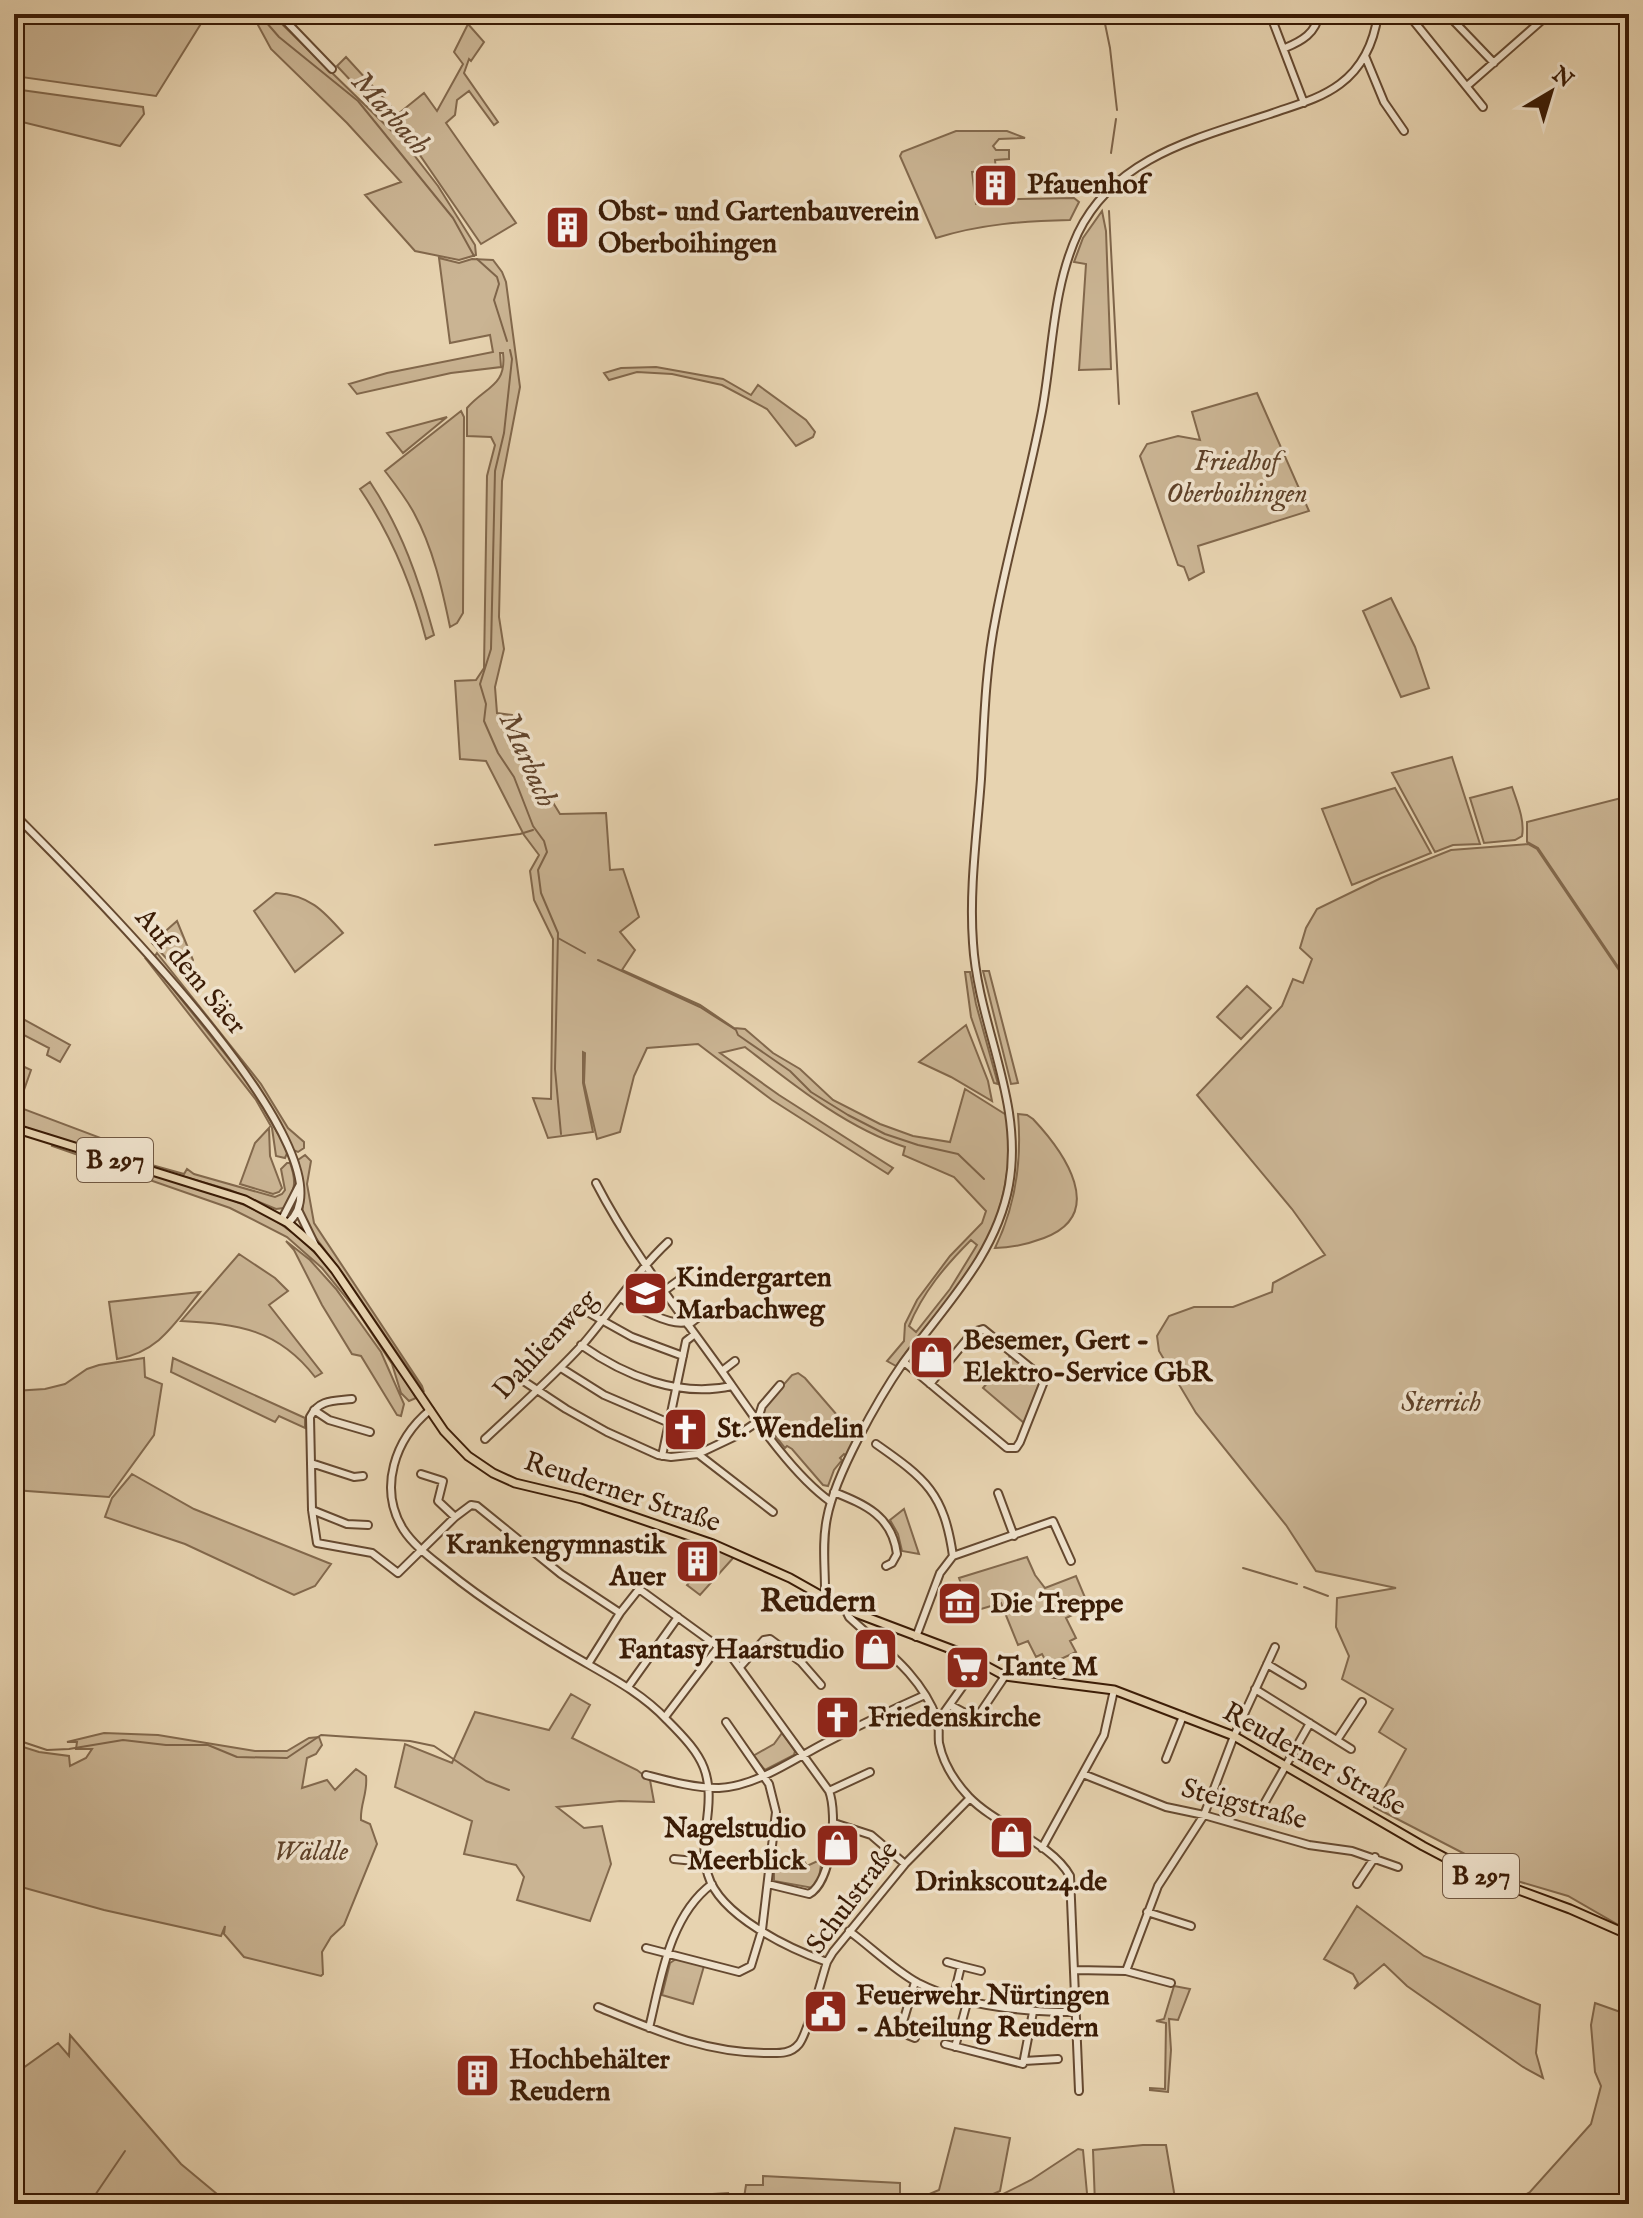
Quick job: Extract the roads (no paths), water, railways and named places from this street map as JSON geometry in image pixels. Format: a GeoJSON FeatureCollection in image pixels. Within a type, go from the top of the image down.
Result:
{"type":"FeatureCollection","features":[{"type":"Feature","properties":{"kind":"main road","name":"B 297"},"geometry":{"type":"LineString","coordinates":[[14,1128],[245,1200],[285,1221],[317,1248]]}},
{"type":"Feature","properties":{"kind":"main road","name":"Reuderner Straße"},"geometry":{"type":"LineString","coordinates":[[317,1248],[457,1447],[500,1477],[582,1499],[685,1533],[753,1561],[845,1609],[980,1662],[1005,1676],[1114,1690],[1234,1736],[1478,1875],[1629,1935]]}},
{"type":"Feature","properties":{"kind":"street"},"geometry":{"type":"LineString","coordinates":[[279,14],[332,69]]}},
{"type":"Feature","properties":{"kind":"street"},"geometry":{"type":"LineString","coordinates":[[1270,14],[1304,103]]}},
{"type":"Feature","properties":{"kind":"street"},"geometry":{"type":"LineString","coordinates":[[1285,48],[1314,31],[1319,14]]}},
{"type":"Feature","properties":{"kind":"street"},"geometry":{"type":"LineString","coordinates":[[822,1596],[825,1590],[824,1536],[834,1492],[870,1419],[904,1362],[972,1273],[992,1238],[1009,1181],[1012,1151],[1007,1097],[984,1011],[973,944],[973,881],[988,671],[1000,595],[1042,411],[1065,267],[1093,208],[1115,184],[1140,164],[1188,141],[1304,103],[1335,88],[1365,56],[1378,14]]}},
{"type":"Feature","properties":{"kind":"street"},"geometry":{"type":"LineString","coordinates":[[1408,14],[1483,107]]}},
{"type":"Feature","properties":{"kind":"street"},"geometry":{"type":"LineString","coordinates":[[1447,14],[1494,63]]}},
{"type":"Feature","properties":{"kind":"street"},"geometry":{"type":"LineString","coordinates":[[1467,86],[1546,15]]}},
{"type":"Feature","properties":{"kind":"street"},"geometry":{"type":"LineString","coordinates":[[1365,56],[1384,102],[1404,131]]}},
{"type":"Feature","properties":{"kind":"street","name":"Auf dem Säer"},"geometry":{"type":"LineString","coordinates":[[14,814],[147,951],[267,1105],[293,1157],[300,1182],[299,1212],[317,1248]]}},
{"type":"Feature","properties":{"kind":"street"},"geometry":{"type":"LineString","coordinates":[[285,1221],[300,1182]]}},
{"type":"Feature","properties":{"kind":"street"},"geometry":{"type":"LineString","coordinates":[[596,1183],[645,1263],[757,1422],[831,1502]]}},
{"type":"Feature","properties":{"kind":"street"},"geometry":{"type":"LineString","coordinates":[[285,1221],[299,1212]]}},
{"type":"Feature","properties":{"kind":"street","name":"Dahlienweg"},"geometry":{"type":"LineString","coordinates":[[485,1439],[561,1368],[602,1321],[645,1263],[668,1242]]}},
{"type":"Feature","properties":{"kind":"street"},"geometry":{"type":"LineString","coordinates":[[664,1291],[679,1280]]}},
{"type":"Feature","properties":{"kind":"street"},"geometry":{"type":"LineString","coordinates":[[620,1298],[679,1324],[687,1324],[704,1313]]}},
{"type":"Feature","properties":{"kind":"street"},"geometry":{"type":"LineString","coordinates":[[580,1308],[644,1342],[683,1356]]}},
{"type":"Feature","properties":{"kind":"street"},"geometry":{"type":"LineString","coordinates":[[904,1362],[930,1384],[1007,1448],[1016,1448],[1020,1442],[1043,1384],[1037,1373],[983,1329],[973,1332],[930,1384]]}},
{"type":"Feature","properties":{"kind":"street"},"geometry":{"type":"LineString","coordinates":[[662,1456],[687,1338],[695,1334]]}},
{"type":"Feature","properties":{"kind":"street"},"geometry":{"type":"LineString","coordinates":[[581,1345],[617,1367],[674,1388],[710,1391],[732,1386]]}},
{"type":"Feature","properties":{"kind":"street"},"geometry":{"type":"LineString","coordinates":[[722,1371],[735,1361]]}},
{"type":"Feature","properties":{"kind":"street"},"geometry":{"type":"LineString","coordinates":[[561,1368],[604,1395],[667,1422]]}},
{"type":"Feature","properties":{"kind":"street"},"geometry":{"type":"LineString","coordinates":[[522,1380],[607,1432],[662,1456],[680,1457],[714,1449],[757,1422],[759,1410],[780,1385]]}},
{"type":"Feature","properties":{"kind":"street"},"geometry":{"type":"LineString","coordinates":[[352,1399],[324,1402],[314,1410],[309,1423],[315,1541],[321,1546],[372,1553],[398,1573],[467,1506],[477,1506],[561,1574],[620,1613]]}},
{"type":"Feature","properties":{"kind":"street"},"geometry":{"type":"LineString","coordinates":[[314,1410],[329,1420],[370,1432]]}},
{"type":"Feature","properties":{"kind":"street"},"geometry":{"type":"LineString","coordinates":[[430,1410],[403,1438],[391,1475],[397,1517],[403,1530],[421,1550],[500,1612],[628,1687],[665,1717],[703,1763],[709,1787],[705,1862],[712,1884],[730,1906],[762,1930],[793,1950],[827,1962]]}},
{"type":"Feature","properties":{"kind":"street"},"geometry":{"type":"LineString","coordinates":[[876,1444],[917,1472],[929,1487],[943,1510],[953,1556]]}},
{"type":"Feature","properties":{"kind":"street"},"geometry":{"type":"LineString","coordinates":[[698,1454],[773,1512]]}},
{"type":"Feature","properties":{"kind":"street"},"geometry":{"type":"LineString","coordinates":[[311,1463],[354,1477],[363,1476]]}},
{"type":"Feature","properties":{"kind":"street"},"geometry":{"type":"LineString","coordinates":[[421,1474],[443,1481],[438,1501],[455,1517]]}},
{"type":"Feature","properties":{"kind":"street"},"geometry":{"type":"LineString","coordinates":[[834,1492],[871,1508],[885,1521],[897,1551],[895,1559],[886,1566]]}},
{"type":"Feature","properties":{"kind":"street"},"geometry":{"type":"LineString","coordinates":[[998,1493],[1014,1536]]}},
{"type":"Feature","properties":{"kind":"street"},"geometry":{"type":"LineString","coordinates":[[312,1510],[347,1524],[368,1525]]}},
{"type":"Feature","properties":{"kind":"street"},"geometry":{"type":"LineString","coordinates":[[916,1637],[940,1573],[953,1556],[1053,1521],[1071,1561]]}},
{"type":"Feature","properties":{"kind":"street"},"geometry":{"type":"LineString","coordinates":[[588,1664],[639,1589],[719,1646],[740,1667],[829,1791],[833,1802],[834,1823],[824,1877],[818,1890],[809,1894],[768,1884]]}},
{"type":"Feature","properties":{"kind":"street"},"geometry":{"type":"LineString","coordinates":[[845,1609],[904,1666],[925,1695],[938,1721],[943,1755],[970,1798],[1001,1823],[1042,1848],[1064,1866],[1070,1876],[1079,2091]]}},
{"type":"Feature","properties":{"kind":"street"},"geometry":{"type":"LineString","coordinates":[[628,1687],[678,1617]]}},
{"type":"Feature","properties":{"kind":"street"},"geometry":{"type":"LineString","coordinates":[[870,1636],[875,1622]]}},
{"type":"Feature","properties":{"kind":"street"},"geometry":{"type":"LineString","coordinates":[[740,1667],[764,1640],[770,1639],[801,1662],[821,1685]]}},
{"type":"Feature","properties":{"kind":"street"},"geometry":{"type":"LineString","coordinates":[[665,1717],[719,1646]]}},
{"type":"Feature","properties":{"kind":"street"},"geometry":{"type":"LineString","coordinates":[[1126,1971],[1158,1886],[1204,1815],[1234,1736],[1275,1647]]}},
{"type":"Feature","properties":{"kind":"street"},"geometry":{"type":"LineString","coordinates":[[938,1721],[980,1662]]}},
{"type":"Feature","properties":{"kind":"street"},"geometry":{"type":"LineString","coordinates":[[1267,1664],[1302,1685]]}},
{"type":"Feature","properties":{"kind":"street"},"geometry":{"type":"LineString","coordinates":[[950,1705],[976,1719],[1005,1676]]}},
{"type":"Feature","properties":{"kind":"street"},"geometry":{"type":"LineString","coordinates":[[1255,1689],[1351,1749]]}},
{"type":"Feature","properties":{"kind":"street"},"geometry":{"type":"LineString","coordinates":[[1042,1848],[1104,1735],[1114,1690]]}},
{"type":"Feature","properties":{"kind":"street"},"geometry":{"type":"LineString","coordinates":[[646,1775],[709,1787],[733,1785],[764,1775],[925,1695]]}},
{"type":"Feature","properties":{"kind":"street"},"geometry":{"type":"LineString","coordinates":[[1337,1740],[1362,1702]]}},
{"type":"Feature","properties":{"kind":"street"},"geometry":{"type":"LineString","coordinates":[[1166,1759],[1183,1716]]}},
{"type":"Feature","properties":{"kind":"street"},"geometry":{"type":"LineString","coordinates":[[646,1948],[739,1972],[751,1966],[762,1930],[776,1812],[764,1775],[726,1722]]}},
{"type":"Feature","properties":{"kind":"street"},"geometry":{"type":"LineString","coordinates":[[1264,1804],[1310,1723]]}},
{"type":"Feature","properties":{"kind":"street"},"geometry":{"type":"LineString","coordinates":[[829,1791],[870,1772]]}},
{"type":"Feature","properties":{"kind":"street","name":"Steigstraße"},"geometry":{"type":"LineString","coordinates":[[1083,1774],[1166,1807],[1309,1845],[1375,1857],[1398,1867]]}},
{"type":"Feature","properties":{"kind":"street","name":"Schulstraße"},"geometry":{"type":"LineString","coordinates":[[649,2028],[727,2052],[782,2053],[792,2050],[800,2043],[827,1962],[905,1864],[970,1798]]}},
{"type":"Feature","properties":{"kind":"street"},"geometry":{"type":"LineString","coordinates":[[834,1823],[871,1835],[905,1864]]}},
{"type":"Feature","properties":{"kind":"street"},"geometry":{"type":"LineString","coordinates":[[1357,1884],[1375,1857]]}},
{"type":"Feature","properties":{"kind":"street"},"geometry":{"type":"LineString","coordinates":[[674,1859],[705,1862]]}},
{"type":"Feature","properties":{"kind":"street"},"geometry":{"type":"LineString","coordinates":[[598,2007],[649,2028],[668,1954],[689,1907],[712,1884]]}},
{"type":"Feature","properties":{"kind":"street"},"geometry":{"type":"LineString","coordinates":[[1147,1912],[1191,1926]]}},
{"type":"Feature","properties":{"kind":"street"},"geometry":{"type":"LineString","coordinates":[[849,1931],[915,1982],[968,1999],[1033,2012],[1074,2012]]}},
{"type":"Feature","properties":{"kind":"street"},"geometry":{"type":"LineString","coordinates":[[947,1962],[981,1971]]}},
{"type":"Feature","properties":{"kind":"street"},"geometry":{"type":"LineString","coordinates":[[954,1995],[961,1966]]}},
{"type":"Feature","properties":{"kind":"street"},"geometry":{"type":"LineString","coordinates":[[1076,1970],[1126,1971],[1171,1983]]}},
{"type":"Feature","properties":{"kind":"street"},"geometry":{"type":"LineString","coordinates":[[915,1982],[900,2031],[915,2038]]}},
{"type":"Feature","properties":{"kind":"street"},"geometry":{"type":"LineString","coordinates":[[955,2047],[968,1999]]}},
{"type":"Feature","properties":{"kind":"street"},"geometry":{"type":"LineString","coordinates":[[1024,2061],[1033,2012]]}},
{"type":"Feature","properties":{"kind":"street"},"geometry":{"type":"LineString","coordinates":[[945,2044],[1023,2064],[1024,2061],[1058,2059]]}},
{"type":"Feature","properties":{"kind":"waterway","name":"Marbach"},"geometry":{"type":"LineString","coordinates":[[259,14],[279,37],[358,101],[453,218],[474,256]]}},
{"type":"Feature","properties":{"kind":"waterway"},"geometry":{"type":"LineString","coordinates":[[1103,14],[1117,110]]}},
{"type":"Feature","properties":{"kind":"waterway"},"geometry":{"type":"LineString","coordinates":[[1111,153],[1116,119]]}},
{"type":"Feature","properties":{"kind":"waterway"},"geometry":{"type":"LineString","coordinates":[[1109,211],[1119,404]]}},
{"type":"Feature","properties":{"kind":"waterway","name":"Marbach"},"geometry":{"type":"LineString","coordinates":[[477,259],[497,277],[499,284],[494,300],[507,341]]}},
{"type":"Feature","properties":{"kind":"waterway","name":"Marbach"},"geometry":{"type":"LineString","coordinates":[[510,350],[512,359],[504,433],[495,471],[491,649],[480,684],[486,704],[484,721],[498,753],[514,777],[547,852],[538,870],[541,893],[558,933],[555,1069],[561,1134]]}},
{"type":"Feature","properties":{"kind":"waterway"},"geometry":{"type":"LineString","coordinates":[[435,845],[533,830]]}},
{"type":"Feature","properties":{"kind":"waterway"},"geometry":{"type":"LineString","coordinates":[[558,938],[585,953]]}},
{"type":"Feature","properties":{"kind":"waterway"},"geometry":{"type":"LineString","coordinates":[[598,960],[700,1007],[790,1071],[811,1092],[848,1115],[885,1134],[958,1154],[984,1179]]}},
{"type":"Feature","properties":{"kind":"waterway"},"geometry":{"type":"LineString","coordinates":[[1243,1568],[1297,1584]]}},
{"type":"Feature","properties":{"kind":"waterway"},"geometry":{"type":"LineString","coordinates":[[1304,1587],[1328,1596]]}},
{"type":"Feature","properties":{"kind":"waterway"},"geometry":{"type":"LineString","coordinates":[[14,1739],[47,1750],[123,1740],[166,1745],[208,1745],[237,1757],[287,1758],[321,1735],[410,1741],[434,1746],[486,1781],[509,1790]]}},
{"type":"Feature","properties":{"kind":"waterway"},"geometry":{"type":"LineString","coordinates":[[89,2204],[125,2151]]}},
{"type":"Feature","properties":{"kind":"place","name":"Pfauenhof"},"geometry":{"type":"Point","coordinates":[996,185]}},
{"type":"Feature","properties":{"kind":"place","name":"Obst- und Gartenbauverein Oberboihingen"},"geometry":{"type":"Point","coordinates":[567,228]}},
{"type":"Feature","properties":{"kind":"place","name":"Kindergarten Marbachweg"},"geometry":{"type":"Point","coordinates":[645,1294]}},
{"type":"Feature","properties":{"kind":"place","name":"Besemer, Gert - Elektro-Service GbR"},"geometry":{"type":"Point","coordinates":[932,1357]}},
{"type":"Feature","properties":{"kind":"place","name":"St. Wendelin"},"geometry":{"type":"Point","coordinates":[686,1429]}},
{"type":"Feature","properties":{"kind":"place","name":"Krankengymnastik Auer"},"geometry":{"type":"Point","coordinates":[697,1561]}},
{"type":"Feature","properties":{"kind":"place","name":"Die Treppe"},"geometry":{"type":"Point","coordinates":[959,1604]}},
{"type":"Feature","properties":{"kind":"place","name":"Fantasy Haarstudio"},"geometry":{"type":"Point","coordinates":[875,1650]}},
{"type":"Feature","properties":{"kind":"place","name":"Tante M"},"geometry":{"type":"Point","coordinates":[967,1667]}},
{"type":"Feature","properties":{"kind":"place","name":"Friedenskirche"},"geometry":{"type":"Point","coordinates":[837,1718]}},
{"type":"Feature","properties":{"kind":"place","name":"Drinkscout24.de"},"geometry":{"type":"Point","coordinates":[1011,1837]}},
{"type":"Feature","properties":{"kind":"place","name":"Nagelstudio Meerblick"},"geometry":{"type":"Point","coordinates":[837,1845]}},
{"type":"Feature","properties":{"kind":"place","name":"Feuerwehr Nürtingen - Abteilung Reudern"},"geometry":{"type":"Point","coordinates":[825,2012]}},
{"type":"Feature","properties":{"kind":"place","name":"Hochbehälter Reudern"},"geometry":{"type":"Point","coordinates":[478,2076]}},
{"type":"Feature","properties":{"kind":"district","name":"Reudern"},"geometry":{"type":"Point","coordinates":[818,1602]}},
{"type":"Feature","properties":{"kind":"park label","name":"Friedhof Oberboihingen"},"geometry":{"type":"Point","coordinates":[1237,478]}},
{"type":"Feature","properties":{"kind":"park label","name":"Sterrich"},"geometry":{"type":"Point","coordinates":[1441,1403]}},
{"type":"Feature","properties":{"kind":"park label","name":"Wäldle"},"geometry":{"type":"Point","coordinates":[311,1852]}}]}
